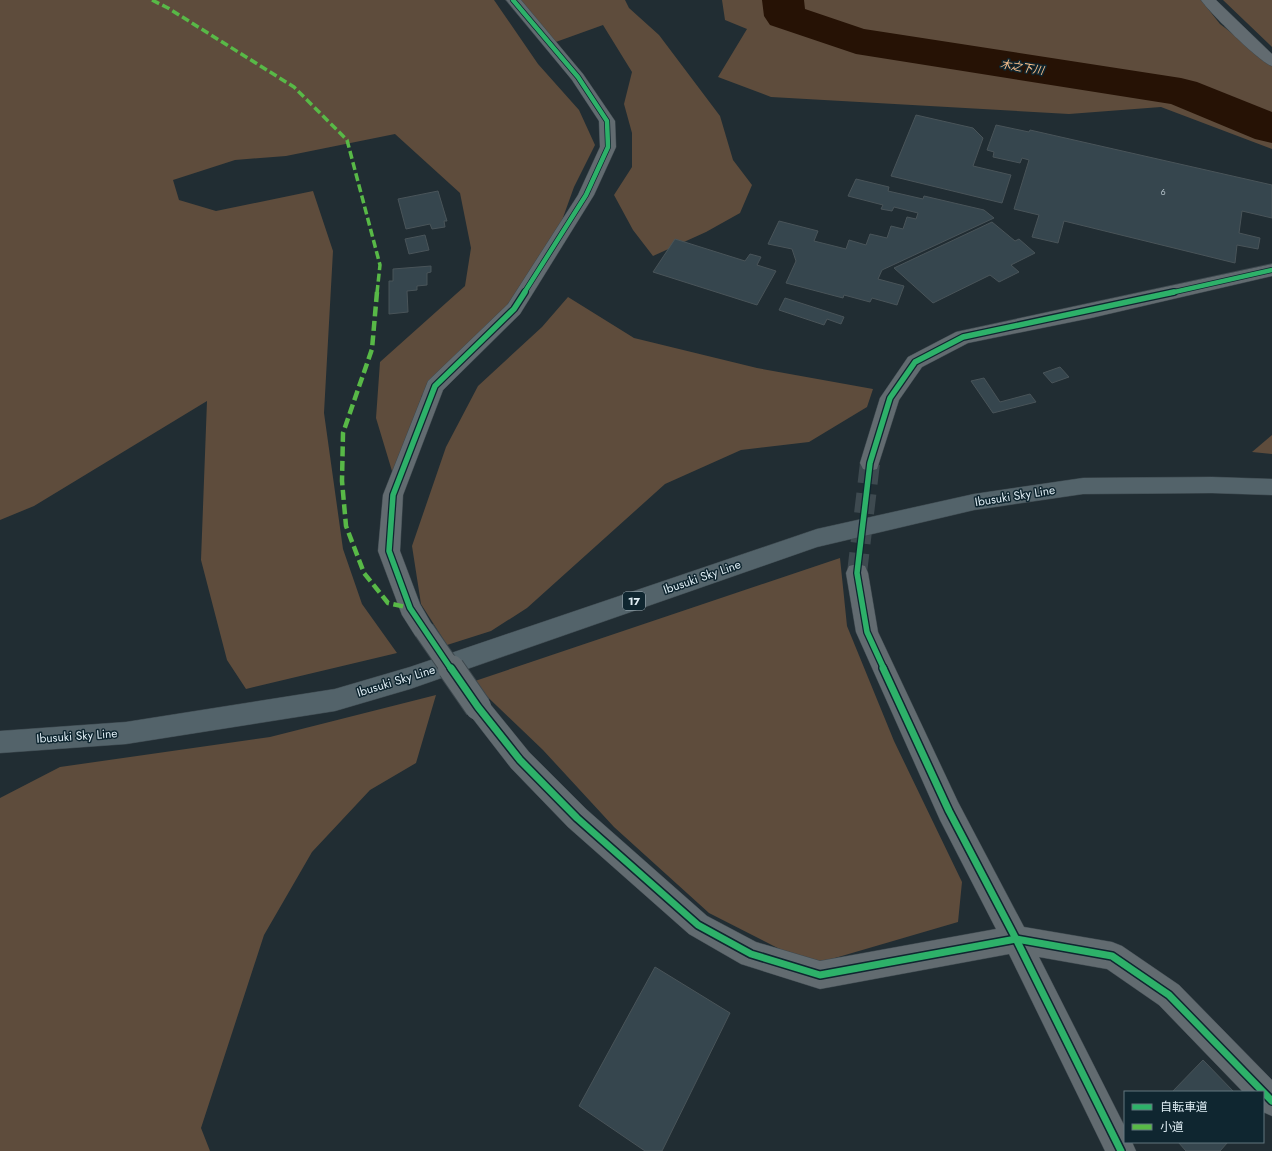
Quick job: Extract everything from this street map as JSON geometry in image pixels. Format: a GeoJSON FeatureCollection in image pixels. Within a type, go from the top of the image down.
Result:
{"type":"FeatureCollection","features":[{"type":"Feature","properties":{"kind":"main road","name":"Ibusuki Sky Line"},"geometry":{"type":"LineString","coordinates":[[0,742],[126,733],[255,714],[335,700],[410,678],[817,538],[974,502],[1082,486],[1212,485],[1272,487]]}},
{"type":"Feature","properties":{"kind":"street"},"geometry":{"type":"LineString","coordinates":[[513,0],[578,78],[607,121],[608,147],[586,195],[514,309],[435,386],[393,495],[389,551],[410,608],[424,630],[478,707],[520,760],[577,818],[698,925],[751,954],[820,975],[1016,939],[1112,956],[1169,995],[1262,1091]]}},
{"type":"Feature","properties":{"kind":"street"},"geometry":{"type":"LineString","coordinates":[[1208,0],[1272,62]]}},
{"type":"Feature","properties":{"kind":"street"},"geometry":{"type":"LineString","coordinates":[[870,462],[890,398],[915,362],[963,337],[1091,312],[1272,270]]}},
{"type":"Feature","properties":{"kind":"street"},"geometry":{"type":"LineString","coordinates":[[856,573],[866,632],[949,811],[1016,939],[1121,1151]]}},
{"type":"Feature","properties":{"kind":"street"},"geometry":{"type":"LineString","coordinates":[[1264,1093],[1272,1101]]}},
{"type":"Feature","properties":{"kind":"shaded area"},"geometry":{"type":"Polygon","coordinates":[[[0,0],[494,0],[538,64],[579,110],[595,145],[574,187],[556,237],[516,306],[422,395],[395,481],[376,418],[380,362],[465,286],[471,248],[460,193],[395,134],[286,156],[235,160],[173,180],[179,200],[216,211],[313,191],[333,251],[324,413],[343,549],[362,604],[397,653],[246,689],[227,660],[201,560],[207,401],[34,506],[0,520],[0,0]]]}},
{"type":"Feature","properties":{"kind":"shaded area"},"geometry":{"type":"Polygon","coordinates":[[[518,0],[625,0],[629,8],[659,35],[720,116],[733,160],[752,185],[740,213],[706,232],[653,256],[633,230],[614,195],[632,167],[632,133],[624,104],[632,72],[603,25],[553,43],[518,0]]]}},
{"type":"Feature","properties":{"kind":"shaded area"},"geometry":{"type":"Polygon","coordinates":[[[722,0],[1201,0],[1220,24],[1272,64],[1272,149],[1161,107],[1069,114],[771,97],[718,77],[747,29],[725,20],[722,0]]]}},
{"type":"Feature","properties":{"kind":"shaded area"},"geometry":{"type":"Polygon","coordinates":[[[1223,0],[1272,0],[1272,47],[1270,45],[1223,0]]]}},
{"type":"Feature","properties":{"kind":"shaded area"},"geometry":{"type":"Polygon","coordinates":[[[568,297],[634,338],[757,368],[873,389],[867,407],[809,442],[741,450],[665,484],[527,608],[491,631],[447,645],[421,604],[412,546],[446,447],[478,386],[542,327],[568,297]]]}},
{"type":"Feature","properties":{"kind":"shaded area"},"geometry":{"type":"Polygon","coordinates":[[[1272,435],[1272,454],[1252,452],[1272,435]]]}},
{"type":"Feature","properties":{"kind":"shaded area"},"geometry":{"type":"Polygon","coordinates":[[[840,558],[847,626],[894,741],[962,882],[958,922],[811,965],[709,913],[614,827],[543,750],[472,682],[840,558]]]}},
{"type":"Feature","properties":{"kind":"shaded area"},"geometry":{"type":"Polygon","coordinates":[[[436,695],[416,763],[370,790],[312,852],[264,935],[201,1128],[210,1151],[0,1151],[0,798],[60,767],[270,737],[436,695]]]}},
{"type":"Feature","properties":{"kind":"building"},"geometry":{"type":"Polygon","coordinates":[[[916,115],[973,128],[983,138],[973,166],[1011,175],[1002,203],[891,176],[916,115]]]}},
{"type":"Feature","properties":{"kind":"building"},"geometry":{"type":"Polygon","coordinates":[[[996,125],[1029,132],[1030,130],[1272,185],[1272,218],[1242,211],[1239,233],[1260,238],[1258,249],[1237,245],[1235,263],[1064,221],[1058,243],[1032,237],[1039,215],[1014,209],[1029,160],[1022,158],[1020,163],[993,157],[994,152],[987,150],[996,125]]]}},
{"type":"Feature","properties":{"kind":"building"},"geometry":{"type":"Polygon","coordinates":[[[856,179],[889,187],[888,191],[923,199],[924,196],[984,210],[994,218],[882,270],[878,279],[904,286],[897,305],[872,298],[870,302],[844,295],[843,298],[786,283],[796,261],[792,249],[768,244],[779,221],[818,231],[814,241],[846,249],[849,240],[866,245],[870,234],[887,238],[891,226],[903,229],[907,217],[916,219],[918,213],[894,207],[892,211],[881,209],[883,205],[848,196],[856,179]]]}},
{"type":"Feature","properties":{"kind":"building"},"geometry":{"type":"Polygon","coordinates":[[[438,191],[447,221],[444,221],[445,227],[432,229],[430,224],[406,229],[398,199],[438,191]]]}},
{"type":"Feature","properties":{"kind":"building"},"geometry":{"type":"Polygon","coordinates":[[[992,222],[1015,241],[1019,239],[1035,253],[1011,265],[1019,272],[999,282],[990,275],[933,303],[894,268],[992,222]]]}},
{"type":"Feature","properties":{"kind":"building"},"geometry":{"type":"Polygon","coordinates":[[[425,235],[429,250],[409,254],[405,239],[425,235]]]}},
{"type":"Feature","properties":{"kind":"building"},"geometry":{"type":"Polygon","coordinates":[[[675,239],[745,261],[750,254],[761,257],[757,265],[776,271],[757,305],[653,272],[675,239]]]}},
{"type":"Feature","properties":{"kind":"building"},"geometry":{"type":"Polygon","coordinates":[[[431,266],[431,272],[427,273],[427,285],[417,286],[417,290],[407,291],[408,312],[389,314],[389,281],[393,281],[393,269],[431,266]]]}},
{"type":"Feature","properties":{"kind":"building"},"geometry":{"type":"Polygon","coordinates":[[[785,298],[844,317],[841,324],[827,319],[824,325],[779,310],[785,298]]]}},
{"type":"Feature","properties":{"kind":"building"},"geometry":{"type":"Polygon","coordinates":[[[1060,367],[1069,377],[1052,383],[1043,373],[1060,367]]]}},
{"type":"Feature","properties":{"kind":"building"},"geometry":{"type":"Polygon","coordinates":[[[984,378],[1000,402],[1030,394],[1036,402],[993,413],[971,381],[984,378]]]}},
{"type":"Feature","properties":{"kind":"building"},"geometry":{"type":"Polygon","coordinates":[[[655,967],[730,1013],[662,1151],[645,1151],[579,1106],[655,967]]]}},
{"type":"Feature","properties":{"kind":"building"},"geometry":{"type":"Polygon","coordinates":[[[1203,1060],[1233,1091],[1173,1091],[1203,1060]]]}},
{"type":"Feature","properties":{"kind":"building"},"geometry":{"type":"Polygon","coordinates":[[[1179,1143],[1227,1143],[1220,1151],[1186,1151],[1179,1143]]]}},
{"type":"Feature","properties":{"kind":"waterway","name":"木之下川"},"geometry":{"type":"LineString","coordinates":[[783,0],[785,16],[856,41],[1181,92],[1272,129]]}},
{"type":"Feature","properties":{"kind":"tunnel"},"geometry":{"type":"LineString","coordinates":[[857,573],[870,463]]}},
{"type":"Feature","properties":{"kind":"marked path"},"geometry":{"type":"LineString","coordinates":[[152,0],[168,8],[294,87],[347,140],[380,265],[372,349],[343,433],[342,481],[346,526],[364,573],[388,603],[410,608]]}},
{"type":"Feature","properties":{"kind":"cycle path"},"geometry":{"type":"LineString","coordinates":[[513,0],[578,77],[607,121],[608,147],[586,195],[514,309],[435,386],[393,495],[389,551],[410,608],[424,630],[478,707],[520,760],[577,818],[698,925],[751,954],[820,975],[1016,939],[1112,956],[1169,995],[1262,1091]]}},
{"type":"Feature","properties":{"kind":"cycle path"},"geometry":{"type":"LineString","coordinates":[[1121,1151],[1016,939],[949,811],[867,632],[857,573],[870,463],[890,398],[915,362],[963,337],[1091,311],[1272,270]]}},
{"type":"Feature","properties":{"kind":"cycle path"},"geometry":{"type":"LineString","coordinates":[[1264,1093],[1272,1101]]}}]}
